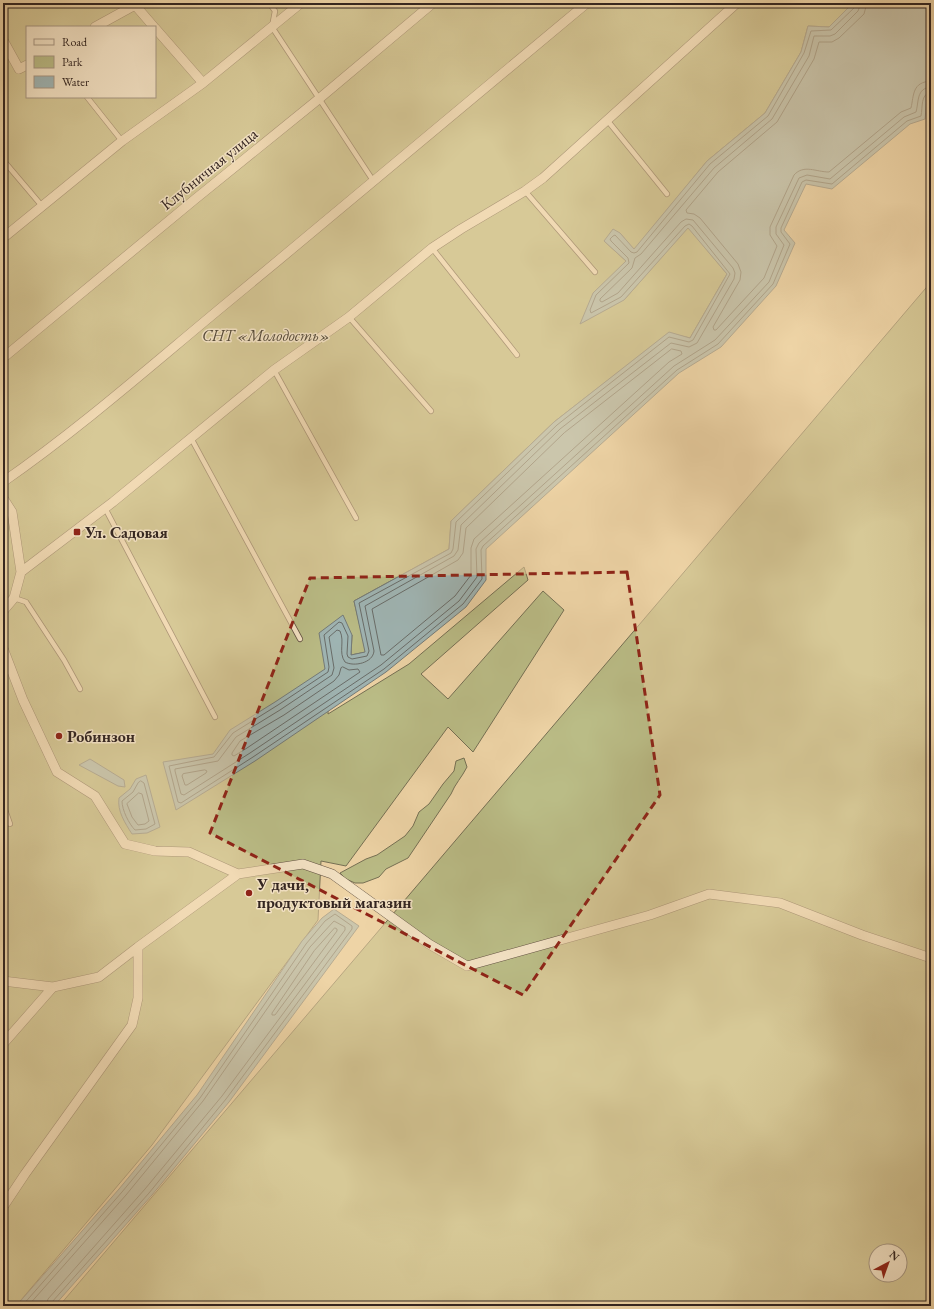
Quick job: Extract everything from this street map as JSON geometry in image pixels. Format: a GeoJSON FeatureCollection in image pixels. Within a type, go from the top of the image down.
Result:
{"type":"FeatureCollection","features":[{"type":"Feature","properties":{"kind":"street"},"geometry":{"type":"LineString","coordinates":[[3,238],[122,141],[203,83],[301,3]]}},
{"type":"Feature","properties":{"kind":"street","name":"Клубничная улица"},"geometry":{"type":"LineString","coordinates":[[3,358],[320,98],[433,3]]}},
{"type":"Feature","properties":{"kind":"street"},"geometry":{"type":"LineString","coordinates":[[3,482],[53,447],[374,182],[587,3]]}},
{"type":"Feature","properties":{"kind":"street"},"geometry":{"type":"LineString","coordinates":[[22,572],[105,508],[274,370],[349,317],[432,248],[525,191],[543,178],[738,3]]}},
{"type":"Feature","properties":{"kind":"street"},"geometry":{"type":"LineString","coordinates":[[97,26],[135,5],[153,26]]}},
{"type":"Feature","properties":{"kind":"street"},"geometry":{"type":"LineString","coordinates":[[156,29],[203,83]]}},
{"type":"Feature","properties":{"kind":"street"},"geometry":{"type":"LineString","coordinates":[[3,40],[19,69],[26,66]]}},
{"type":"Feature","properties":{"kind":"street"},"geometry":{"type":"LineString","coordinates":[[3,498],[12,512],[22,572],[14,598],[3,612]]}},
{"type":"Feature","properties":{"kind":"street"},"geometry":{"type":"LineString","coordinates":[[3,648],[23,700],[57,772],[95,796],[125,844],[155,851],[189,852],[238,874]]}},
{"type":"Feature","properties":{"kind":"street"},"geometry":{"type":"LineString","coordinates":[[3,981],[53,988],[99,977],[238,874],[303,864],[332,874],[429,944],[467,966],[650,915],[709,894],[780,903],[862,935],[931,958]]}},
{"type":"Feature","properties":{"kind":"street"},"geometry":{"type":"LineString","coordinates":[[3,1208],[25,1174],[132,1025],[138,998],[138,947]]}},
{"type":"Feature","properties":{"kind":"street"},"geometry":{"type":"LineString","coordinates":[[3,1044],[53,988]]}},
{"type":"Feature","properties":{"kind":"lane"},"geometry":{"type":"LineString","coordinates":[[269,3],[275,11],[272,27],[374,182]]}},
{"type":"Feature","properties":{"kind":"lane"},"geometry":{"type":"LineString","coordinates":[[88,98],[122,141]]}},
{"type":"Feature","properties":{"kind":"lane"},"geometry":{"type":"LineString","coordinates":[[607,120],[667,194]]}},
{"type":"Feature","properties":{"kind":"lane"},"geometry":{"type":"LineString","coordinates":[[3,160],[42,206]]}},
{"type":"Feature","properties":{"kind":"lane"},"geometry":{"type":"LineString","coordinates":[[525,191],[595,272]]}},
{"type":"Feature","properties":{"kind":"lane"},"geometry":{"type":"LineString","coordinates":[[432,248],[517,355]]}},
{"type":"Feature","properties":{"kind":"lane"},"geometry":{"type":"LineString","coordinates":[[349,317],[431,411]]}},
{"type":"Feature","properties":{"kind":"lane"},"geometry":{"type":"LineString","coordinates":[[274,370],[356,518]]}},
{"type":"Feature","properties":{"kind":"lane"},"geometry":{"type":"LineString","coordinates":[[191,438],[300,639]]}},
{"type":"Feature","properties":{"kind":"lane"},"geometry":{"type":"LineString","coordinates":[[105,508],[216,717]]}},
{"type":"Feature","properties":{"kind":"lane"},"geometry":{"type":"LineString","coordinates":[[14,598],[26,602],[64,660],[80,689]]}},
{"type":"Feature","properties":{"kind":"lane"},"geometry":{"type":"LineString","coordinates":[[3,804],[10,824]]}},
{"type":"Feature","properties":{"kind":"highlighted area"},"geometry":{"type":"Polygon","coordinates":[[[627,572],[660,795],[523,995],[210,833],[310,578],[627,572]]]}},
{"type":"Feature","properties":{"kind":"green space","name":"СНТ «Молодость»"},"geometry":{"type":"Polygon","coordinates":[[[3,3],[853,3],[829,27],[808,26],[801,52],[765,113],[707,161],[634,250],[620,233],[604,241],[626,261],[624,300],[688,227],[727,274],[690,338],[669,333],[554,422],[451,521],[449,549],[354,601],[366,652],[351,655],[352,635],[325,669],[329,691],[328,714],[409,664],[524,567],[528,580],[421,674],[448,699],[543,591],[564,610],[473,752],[448,727],[346,866],[321,861],[318,920],[152,1145],[16,1306],[3,1306],[3,3]]]}},
{"type":"Feature","properties":{"kind":"green space"},"geometry":{"type":"Polygon","coordinates":[[[931,282],[931,1306],[59,1306],[931,282]]]}},
{"type":"Feature","properties":{"kind":"green space"},"geometry":{"type":"Polygon","coordinates":[[[464,758],[467,767],[465,771],[408,858],[386,869],[379,877],[363,883],[355,883],[346,879],[340,873],[366,859],[377,855],[405,836],[413,826],[419,812],[429,804],[454,771],[456,761],[464,758]]]}},
{"type":"Feature","properties":{"kind":"water"},"geometry":{"type":"Polygon","coordinates":[[[853,3],[931,3],[931,95],[927,98],[925,119],[910,124],[832,189],[806,184],[784,230],[795,243],[776,286],[721,347],[679,373],[486,549],[486,580],[466,607],[386,672],[255,761],[176,810],[163,762],[213,754],[230,730],[325,669],[319,633],[343,615],[352,635],[351,655],[365,652],[354,601],[449,549],[451,521],[554,422],[669,332],[690,338],[727,274],[688,228],[624,300],[580,324],[593,293],[626,261],[604,241],[613,229],[620,233],[634,249],[707,161],[765,113],[801,52],[808,26],[829,27],[853,3]]]}},
{"type":"Feature","properties":{"kind":"water"},"geometry":{"type":"Polygon","coordinates":[[[90,759],[124,780],[125,787],[118,786],[79,765],[90,759]]]}},
{"type":"Feature","properties":{"kind":"water"},"geometry":{"type":"Polygon","coordinates":[[[146,775],[160,827],[147,833],[132,834],[120,812],[119,798],[130,789],[136,779],[146,775]]]}},
{"type":"Feature","properties":{"kind":"water"},"geometry":{"type":"Polygon","coordinates":[[[334,909],[359,926],[229,1102],[152,1195],[54,1306],[16,1306],[119,1189],[197,1095],[302,941],[322,918],[334,909]]]}},
{"type":"Feature","properties":{"kind":"place","name":"Ул. Садовая"},"geometry":{"type":"Point","coordinates":[77,532]}},
{"type":"Feature","properties":{"kind":"place","name":"Робинзон"},"geometry":{"type":"Point","coordinates":[59,736]}},
{"type":"Feature","properties":{"kind":"place","name":"У дачи, продуктовый магазин"},"geometry":{"type":"Point","coordinates":[249,893]}}]}
